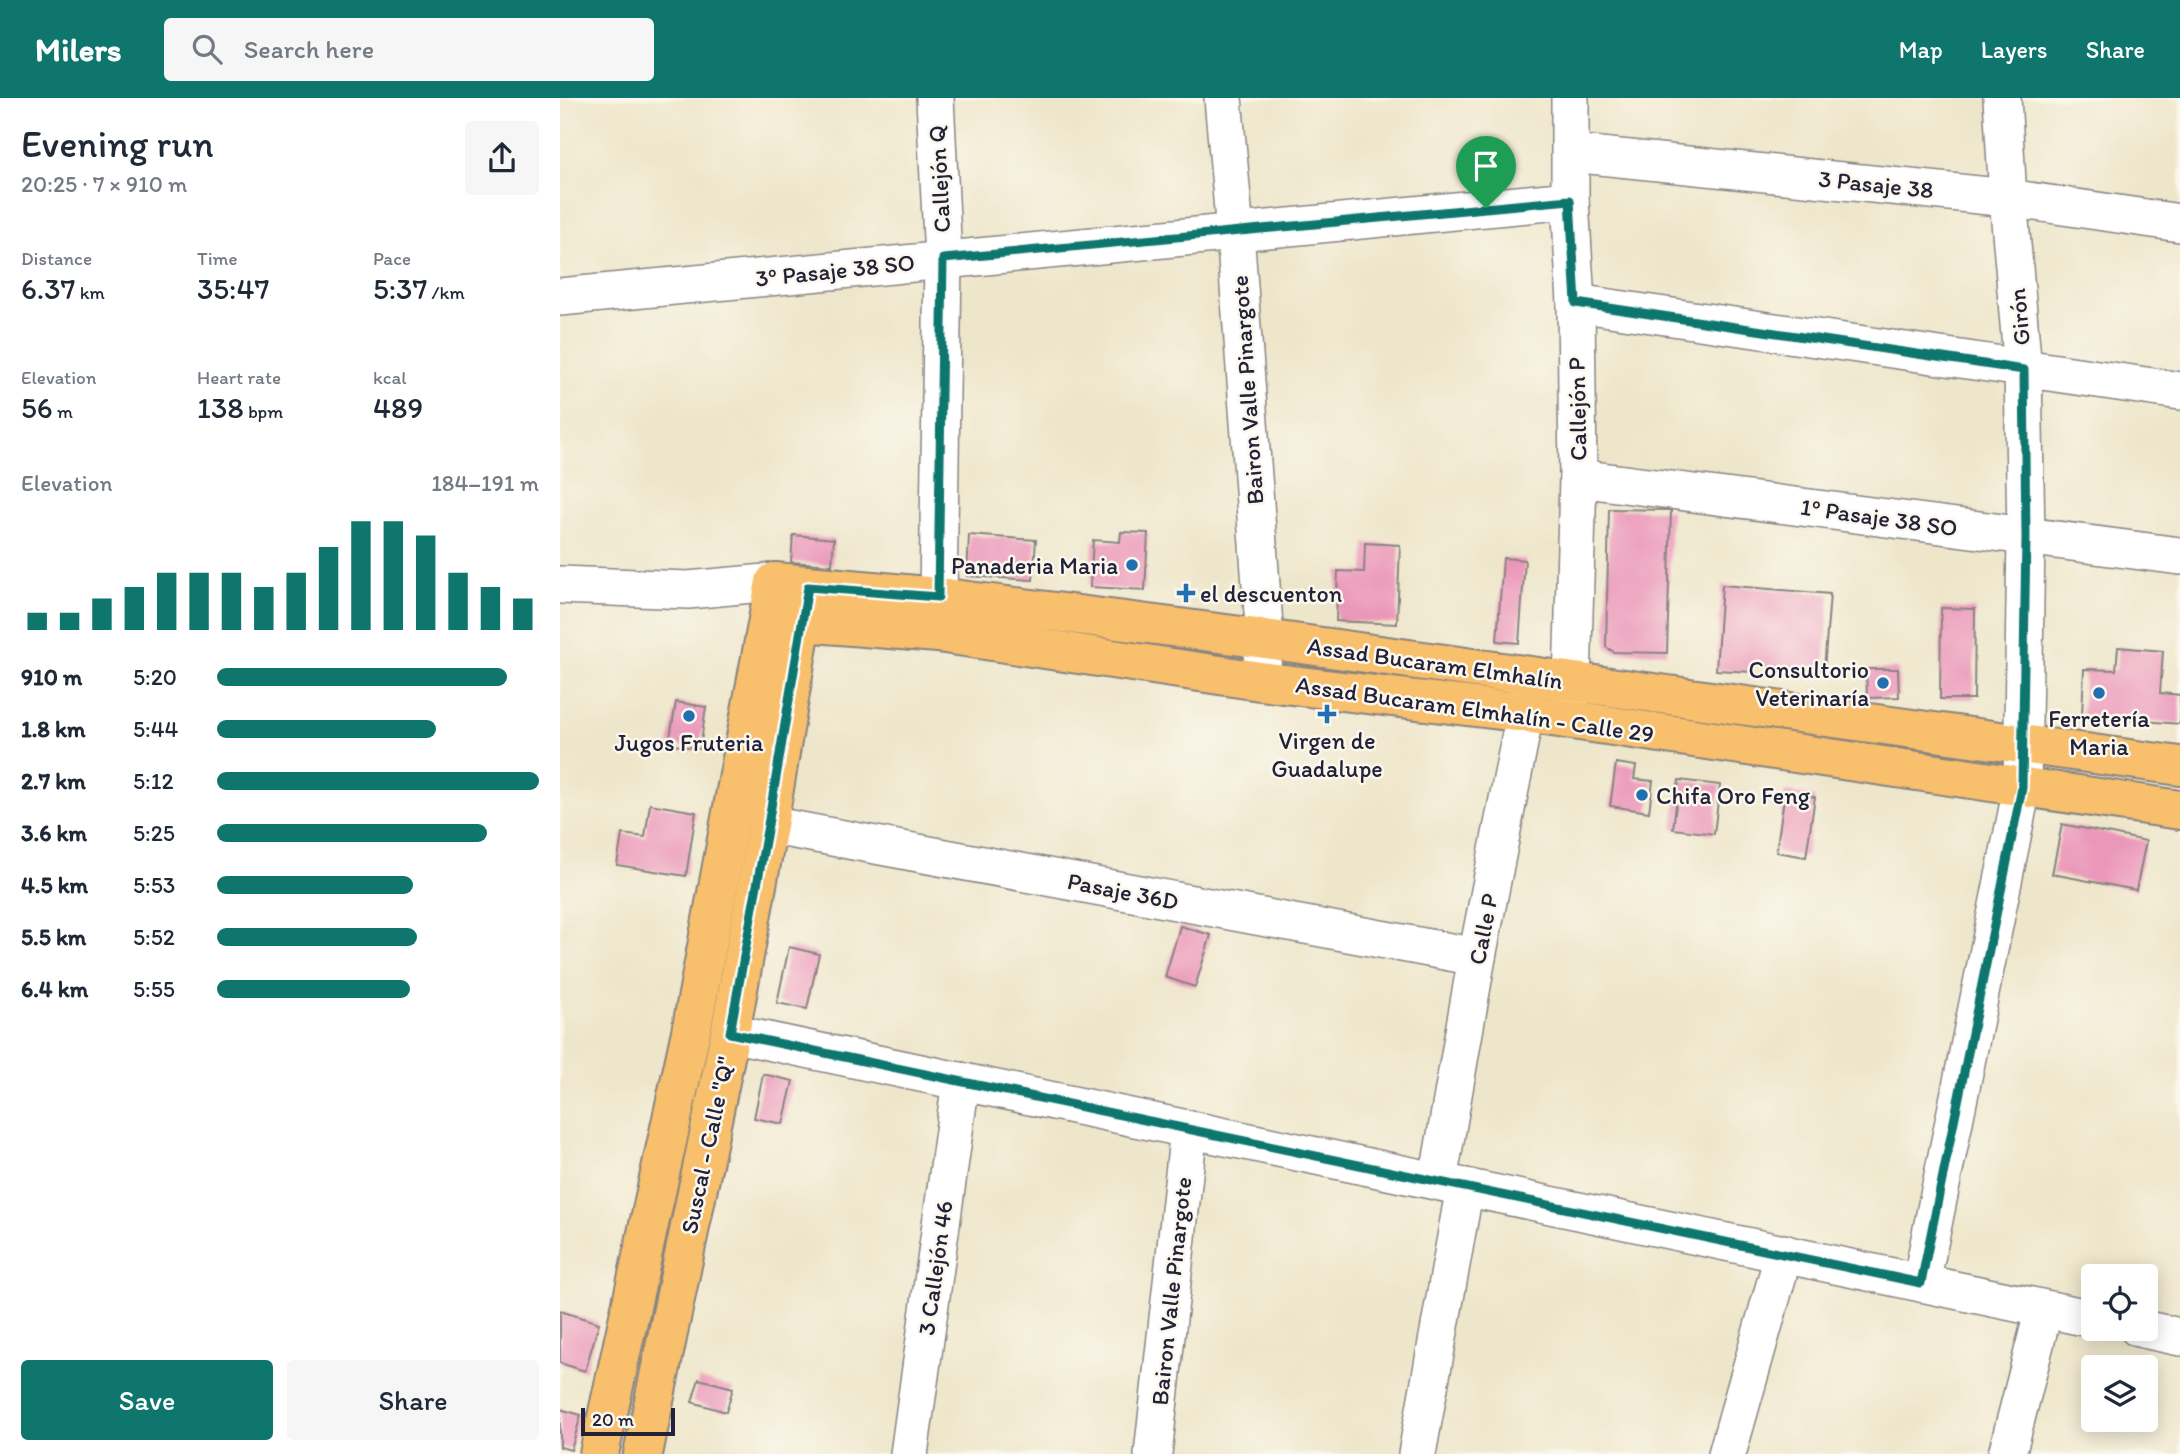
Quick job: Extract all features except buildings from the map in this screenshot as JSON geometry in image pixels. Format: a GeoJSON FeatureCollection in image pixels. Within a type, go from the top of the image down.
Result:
{"type":"FeatureCollection","features":[{"type":"Feature","properties":{"kind":"main road","name":"Assad Bucaram Elmhalín"},"geometry":{"type":"LineString","coordinates":[[789,602],[938,597],[1265,639],[1527,695],[1572,682],[2180,766]]}},
{"type":"Feature","properties":{"kind":"main road","name":"Assad Bucaram Elmhalín - Calle 29"},"geometry":{"type":"LineString","coordinates":[[789,602],[938,633],[1260,681],[1527,695],[1568,720],[2180,810]]}},
{"type":"Feature","properties":{"kind":"main road","name":"Suscal - Calle \"Q\""},"geometry":{"type":"LineString","coordinates":[[643,1454],[730,1033],[768,825],[789,602]]}},
{"type":"Feature","properties":{"kind":"main road","name":"Suscal - Calle \"Q\""},"geometry":{"type":"LineString","coordinates":[[599,1454],[692,1027],[789,602]]}},
{"type":"Feature","properties":{"kind":"street","name":"Callejón Q"},"geometry":{"type":"LineString","coordinates":[[935,98],[943,259],[938,597]]}},
{"type":"Feature","properties":{"kind":"street","name":"Bairon Valle Pinargote"},"geometry":{"type":"LineString","coordinates":[[1223,98],[1265,639],[1260,681]]}},
{"type":"Feature","properties":{"kind":"street","name":"Callejón P"},"geometry":{"type":"LineString","coordinates":[[1568,720],[1572,682],[1578,478],[1576,303],[1570,200],[1570,98]]}},
{"type":"Feature","properties":{"kind":"street","name":"Girón"},"geometry":{"type":"LineString","coordinates":[[1921,1283],[2022,788],[2026,537],[2024,370],[2002,98]]}},
{"type":"Feature","properties":{"kind":"street","name":"3 Pasaje 38"},"geometry":{"type":"LineString","coordinates":[[1571,153],[2008,198],[2180,223]]}},
{"type":"Feature","properties":{"kind":"street","name":"3º Pasaje 38 SO"},"geometry":{"type":"LineString","coordinates":[[560,297],[1570,200]]}},
{"type":"Feature","properties":{"kind":"street"},"geometry":{"type":"LineString","coordinates":[[1576,303],[2180,391]]}},
{"type":"Feature","properties":{"kind":"street","name":"1º Pasaje 38 SO"},"geometry":{"type":"LineString","coordinates":[[1578,478],[2180,556]]}},
{"type":"Feature","properties":{"kind":"street","name":"Assad Bucaram Elmhalín"},"geometry":{"type":"LineString","coordinates":[[560,585],[688,590],[789,602]]}},
{"type":"Feature","properties":{"kind":"street","name":"Calle P"},"geometry":{"type":"LineString","coordinates":[[1417,1454],[1477,957],[1527,695]]}},
{"type":"Feature","properties":{"kind":"street","name":"Pasaje 36D"},"geometry":{"type":"LineString","coordinates":[[768,825],[1477,957]]}},
{"type":"Feature","properties":{"kind":"street"},"geometry":{"type":"LineString","coordinates":[[730,1033],[2081,1316]]}},
{"type":"Feature","properties":{"kind":"street","name":"3 Callejón 46"},"geometry":{"type":"LineString","coordinates":[[909,1454],[961,1081]]}},
{"type":"Feature","properties":{"kind":"street","name":"Bairon Valle Pinargote"},"geometry":{"type":"LineString","coordinates":[[1153,1454],[1189,1129]]}},
{"type":"Feature","properties":{"kind":"street"},"geometry":{"type":"LineString","coordinates":[[1727,1454],[1784,1253]]}},
{"type":"Feature","properties":{"kind":"street"},"geometry":{"type":"LineString","coordinates":[[2007,1454],[2043,1308]]}},
{"type":"Feature","properties":{"kind":"street"},"geometry":{"type":"LineString","coordinates":[[2158,1332],[2180,1337]]}},
{"type":"Feature","properties":{"kind":"place","name":"Panaderia Maria"},"geometry":{"type":"Point","coordinates":[1132,565]}},
{"type":"Feature","properties":{"kind":"place","name":"el descuenton"},"geometry":{"type":"Point","coordinates":[1186,593]}},
{"type":"Feature","properties":{"kind":"place","name":"Consultorio Veterinaría"},"geometry":{"type":"Point","coordinates":[1883,683]}},
{"type":"Feature","properties":{"kind":"place","name":"Ferretería Maria"},"geometry":{"type":"Point","coordinates":[2099,693]}},
{"type":"Feature","properties":{"kind":"place","name":"Virgen de Guadalupe"},"geometry":{"type":"Point","coordinates":[1327,714]}},
{"type":"Feature","properties":{"kind":"place","name":"Jugos Fruteria"},"geometry":{"type":"Point","coordinates":[689,716]}},
{"type":"Feature","properties":{"kind":"place","name":"Chifa Oro Feng"},"geometry":{"type":"Point","coordinates":[1642,795]}},
{"type":"Feature","properties":{"kind":"route"},"geometry":{"type":"LineString","coordinates":[[1570,200],[1576,303],[2024,370],[2026,537],[2022,788],[1921,1283],[730,1033],[808,587],[938,597],[943,259],[1486,208],[1570,200]]}}]}
